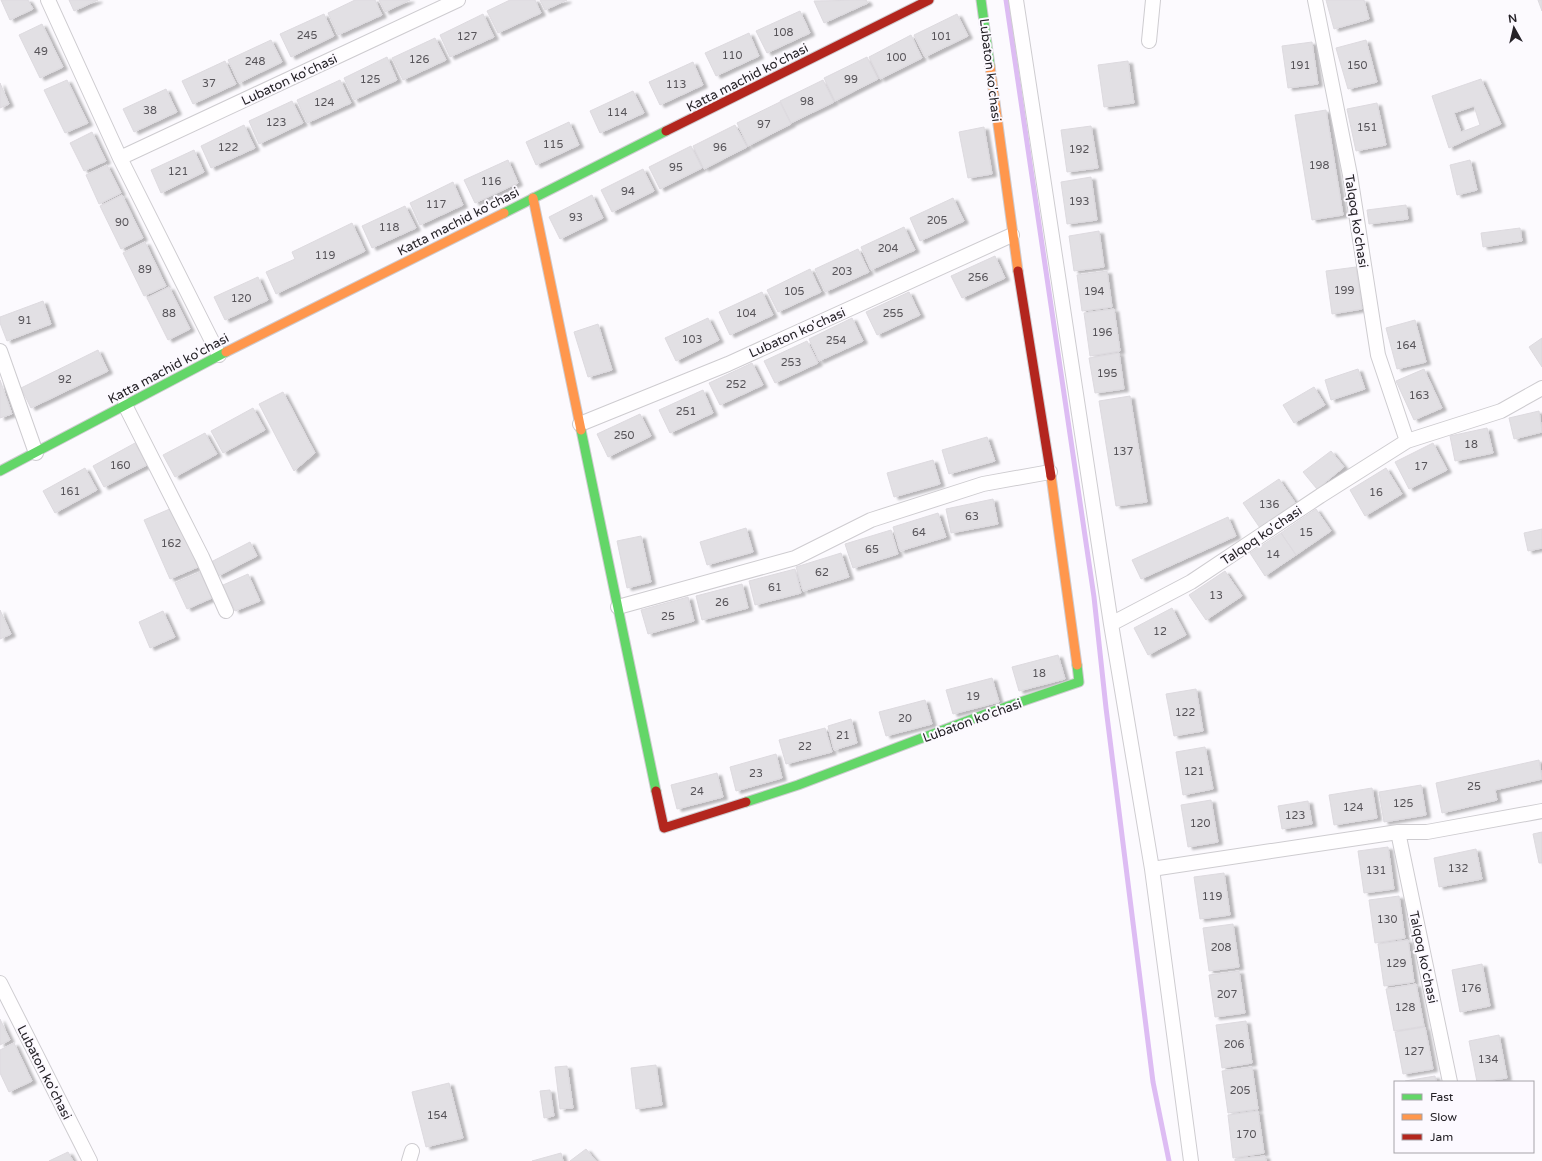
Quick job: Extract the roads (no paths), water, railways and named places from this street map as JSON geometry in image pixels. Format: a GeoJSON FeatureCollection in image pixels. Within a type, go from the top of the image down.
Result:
{"type":"FeatureCollection","features":[{"type":"Feature","properties":{"kind":"street"},"geometry":{"type":"LineString","coordinates":[[48,0],[120,158],[219,355]]}},
{"type":"Feature","properties":{"kind":"street","name":"Lubaton ko'chasi"},"geometry":{"type":"LineString","coordinates":[[120,158],[458,0]]}},
{"type":"Feature","properties":{"kind":"street","name":"Katta machid ko'chasi"},"geometry":{"type":"LineString","coordinates":[[0,471],[219,355],[929,0]]}},
{"type":"Feature","properties":{"kind":"street","name":"Lubaton ko'chasi"},"geometry":{"type":"LineString","coordinates":[[618,607],[664,828],[798,785],[988,713],[1079,682],[1050,472],[1012,235],[981,0]]}},
{"type":"Feature","properties":{"kind":"street"},"geometry":{"type":"LineString","coordinates":[[1016,0],[1111,624],[1152,869],[1191,1161]]}},
{"type":"Feature","properties":{"kind":"street"},"geometry":{"type":"LineString","coordinates":[[1149,42],[1153,0]]}},
{"type":"Feature","properties":{"kind":"street","name":"Talqoq ko'chasi"},"geometry":{"type":"LineString","coordinates":[[1315,0],[1350,175],[1378,355],[1407,441]]}},
{"type":"Feature","properties":{"kind":"street"},"geometry":{"type":"LineString","coordinates":[[533,198],[618,607],[795,558],[871,520],[983,484],[1050,472]]}},
{"type":"Feature","properties":{"kind":"street","name":"Lubaton ko'chasi"},"geometry":{"type":"LineString","coordinates":[[580,424],[728,364],[1012,235]]}},
{"type":"Feature","properties":{"kind":"street"},"geometry":{"type":"LineString","coordinates":[[0,350],[36,453]]}},
{"type":"Feature","properties":{"kind":"street","name":"Talqoq ko'chasi"},"geometry":{"type":"LineString","coordinates":[[1111,624],[1191,582],[1320,496],[1407,441],[1501,411],[1542,388]]}},
{"type":"Feature","properties":{"kind":"street"},"geometry":{"type":"LineString","coordinates":[[125,406],[202,557],[226,612]]}},
{"type":"Feature","properties":{"kind":"street"},"geometry":{"type":"LineString","coordinates":[[1152,869],[1398,832],[1427,832],[1542,811]]}},
{"type":"Feature","properties":{"kind":"street","name":"Talqoq ko'chasi"},"geometry":{"type":"LineString","coordinates":[[1398,832],[1450,1081]]}},
{"type":"Feature","properties":{"kind":"street","name":"Lubaton ko'chasi"},"geometry":{"type":"LineString","coordinates":[[0,983],[90,1161]]}},
{"type":"Feature","properties":{"kind":"waterway"},"geometry":{"type":"LineString","coordinates":[[1006,0],[1094,597],[1106,708],[1153,1082],[1169,1161]]}}]}
